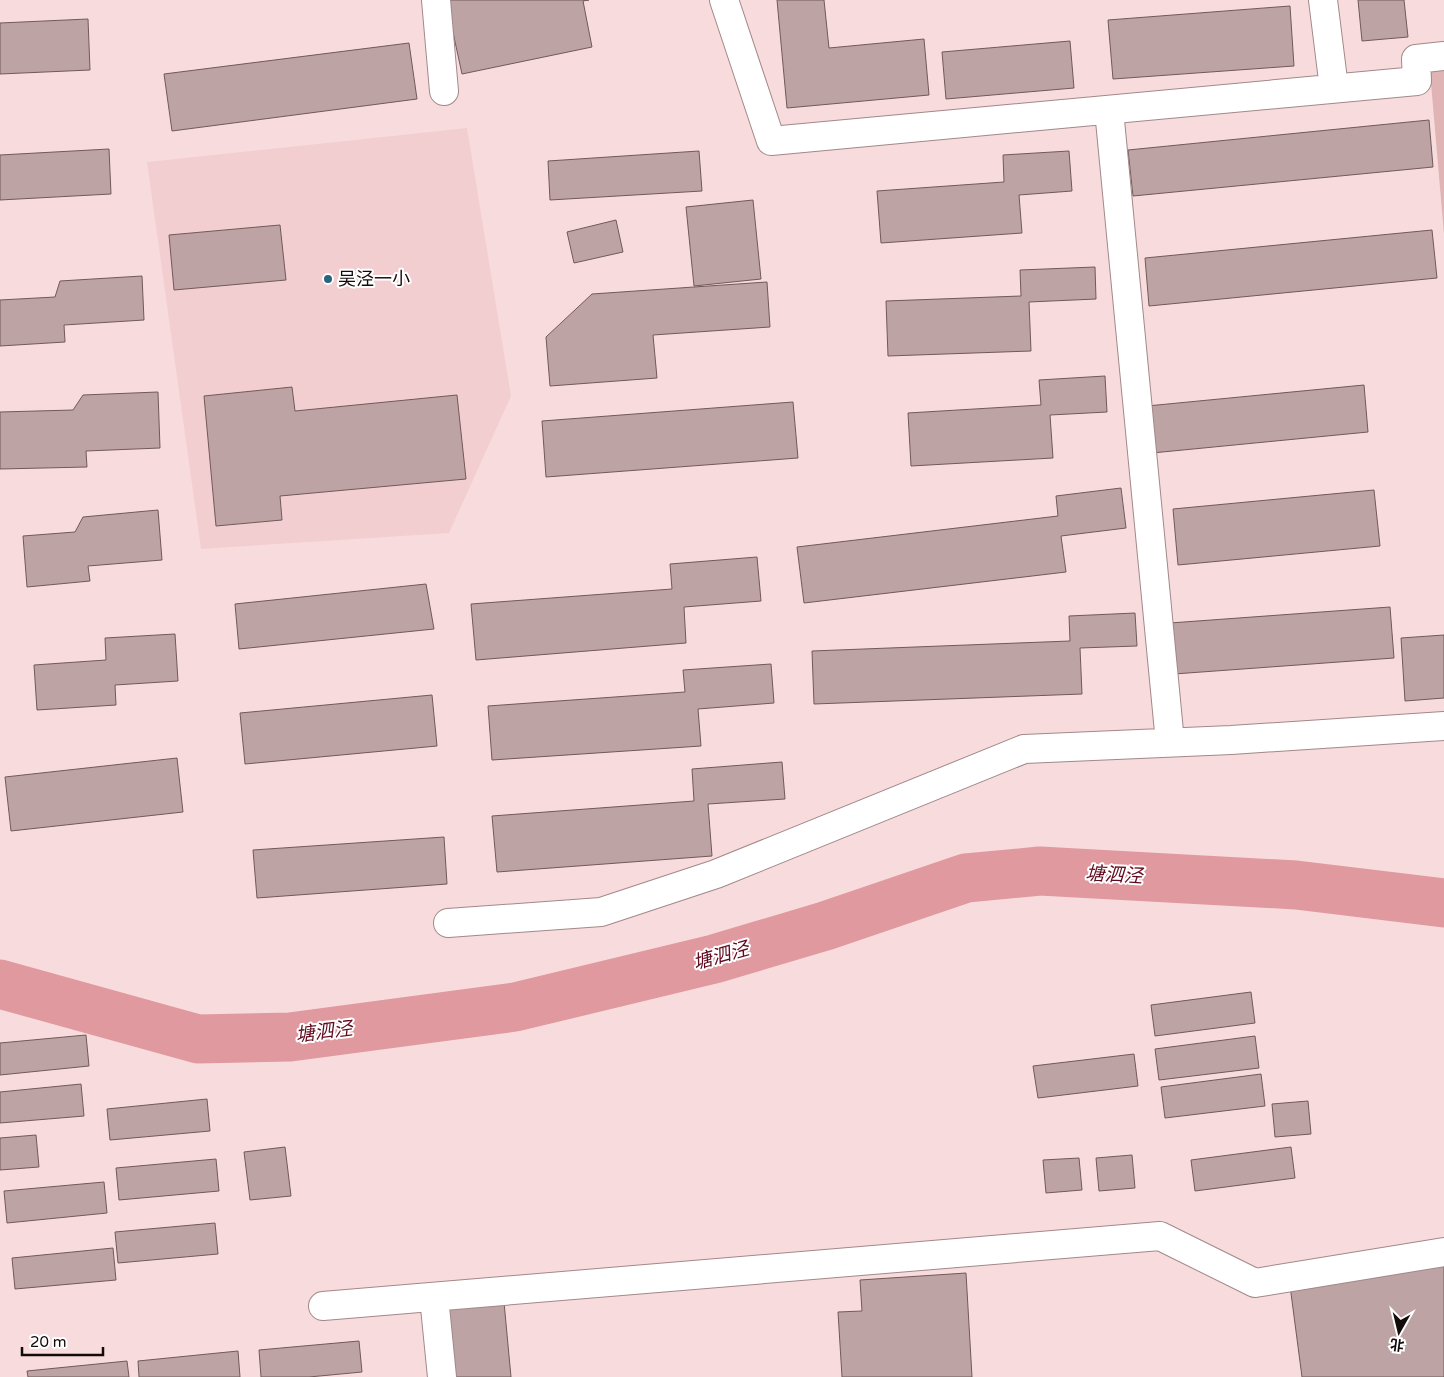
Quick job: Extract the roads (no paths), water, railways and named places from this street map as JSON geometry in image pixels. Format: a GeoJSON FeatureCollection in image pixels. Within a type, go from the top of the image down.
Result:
{"type":"FeatureCollection","features":[{"type":"Feature","properties":{"kind":"lane"},"geometry":{"type":"LineString","coordinates":[[436,0],[444,92]]}},
{"type":"Feature","properties":{"kind":"lane"},"geometry":{"type":"LineString","coordinates":[[724,0],[770,141],[1417,81],[1416,59],[1444,56]]}},
{"type":"Feature","properties":{"kind":"lane"},"geometry":{"type":"LineString","coordinates":[[1323,0],[1334,88]]}},
{"type":"Feature","properties":{"kind":"lane"},"geometry":{"type":"LineString","coordinates":[[1110,110],[1170,742]]}},
{"type":"Feature","properties":{"kind":"lane"},"geometry":{"type":"LineString","coordinates":[[448,923],[601,912],[716,874],[1024,749],[1231,740],[1444,726]]}},
{"type":"Feature","properties":{"kind":"lane"},"geometry":{"type":"LineString","coordinates":[[323,1306],[1160,1236],[1255,1283],[1444,1252]]}},
{"type":"Feature","properties":{"kind":"lane"},"geometry":{"type":"LineString","coordinates":[[434,1297],[442,1377]]}},
{"type":"Feature","properties":{"kind":"waterway","name":"塘泗泾"},"geometry":{"type":"LineString","coordinates":[[0,984],[198,1039],[290,1037],[515,1007],[714,959],[825,926],[966,878],[1040,871],[1296,885],[1444,903]]}},
{"type":"Feature","properties":{"kind":"place","name":"吴泾一小"},"geometry":{"type":"Point","coordinates":[328,279]}}]}
